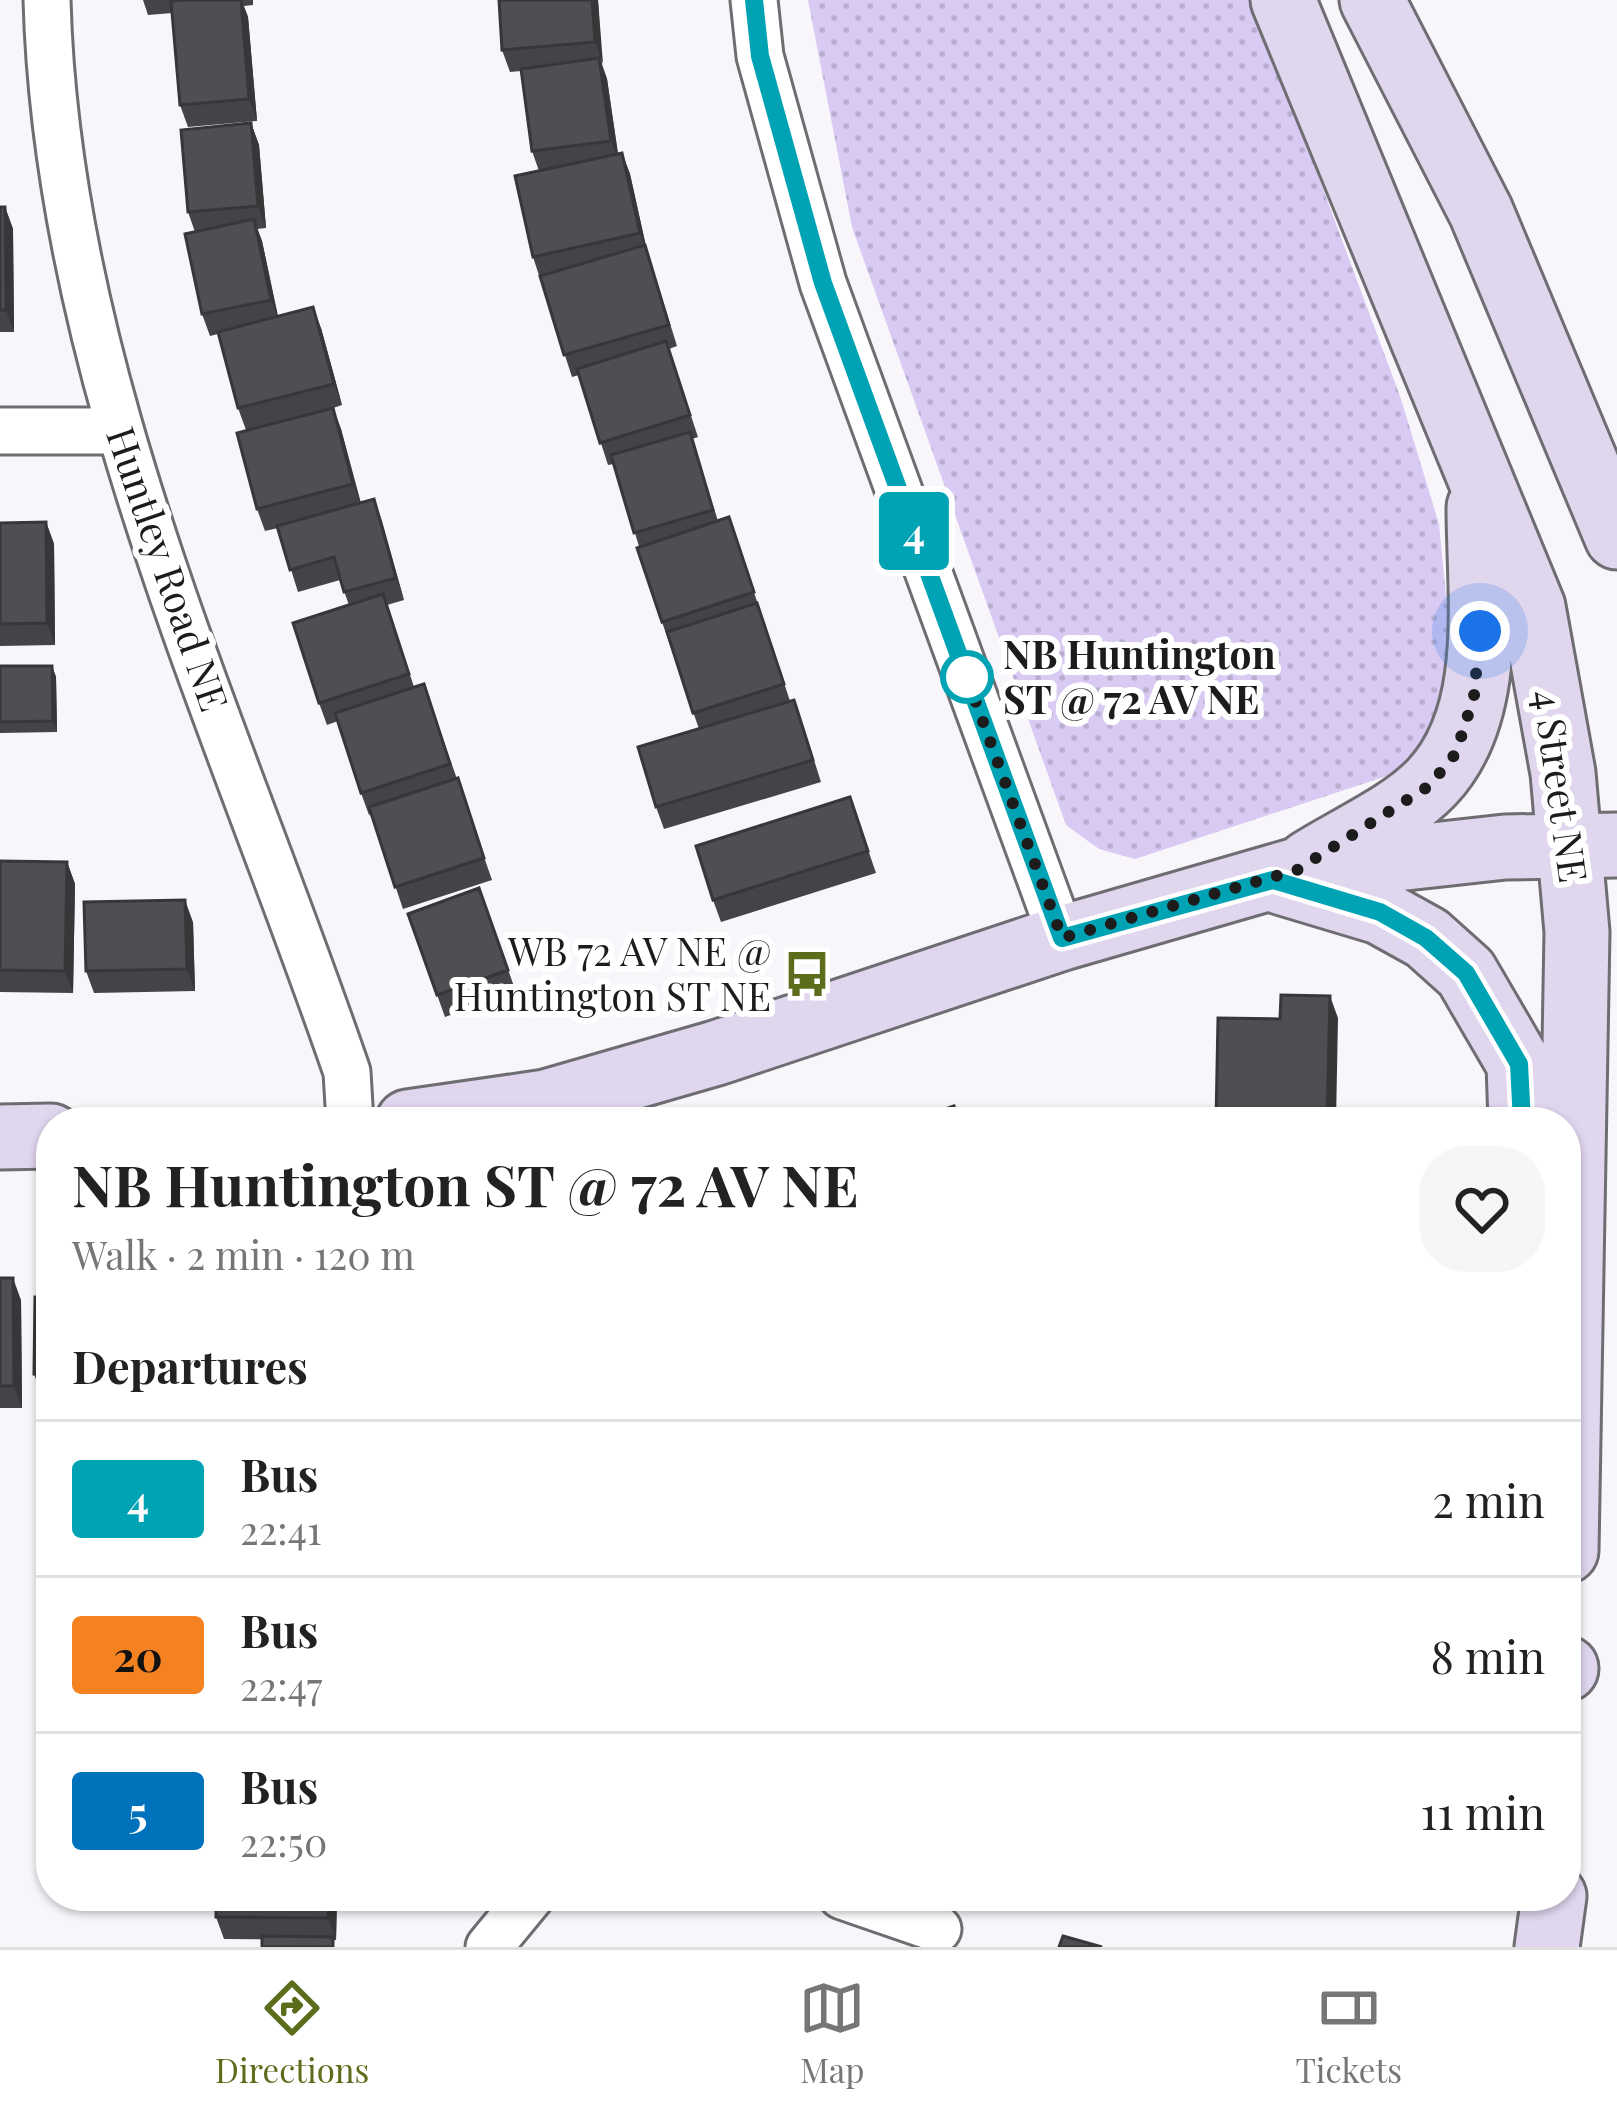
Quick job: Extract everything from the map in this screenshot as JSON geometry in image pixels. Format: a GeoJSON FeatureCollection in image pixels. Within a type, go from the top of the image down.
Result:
{"type":"FeatureCollection","features":[{"type":"Feature","properties":{"kind":"main road","name":"4 Street NE"},"geometry":{"type":"LineString","coordinates":[[1282,0],[1533,608],[1594,845],[1577,932],[1574,1107]]}},
{"type":"Feature","properties":{"kind":"main road"},"geometry":{"type":"LineString","coordinates":[[1372,0],[1481,212],[1617,538]]}},
{"type":"Feature","properties":{"kind":"main road"},"geometry":{"type":"LineString","coordinates":[[1285,875],[1429,786],[1456,753],[1474,696],[1480,631],[1478,474]]}},
{"type":"Feature","properties":{"kind":"main road"},"geometry":{"type":"LineString","coordinates":[[512,1107],[547,1102],[716,1053],[1062,938],[1285,875],[1504,847],[1594,845],[1617,940]]}},
{"type":"Feature","properties":{"kind":"main road"},"geometry":{"type":"LineString","coordinates":[[1285,875],[1380,912],[1426,938],[1466,973],[1519,1064],[1521,1107]]}},
{"type":"Feature","properties":{"kind":"main road"},"geometry":{"type":"LineString","coordinates":[[0,1137],[36,1136]]}},
{"type":"Feature","properties":{"kind":"main road"},"geometry":{"type":"LineString","coordinates":[[1547,1947],[1552,1911]]}},
{"type":"Feature","properties":{"kind":"street","name":"Huntley Road NE"},"geometry":{"type":"LineString","coordinates":[[47,0],[50,96],[116,431],[347,1072],[349,1107]]}},
{"type":"Feature","properties":{"kind":"street"},"geometry":{"type":"LineString","coordinates":[[754,0],[760,56],[823,283],[1062,938]]}},
{"type":"Feature","properties":{"kind":"street"},"geometry":{"type":"LineString","coordinates":[[0,431],[116,431]]}},
{"type":"Feature","properties":{"kind":"street"},"geometry":{"type":"LineString","coordinates":[[489,1947],[519,1911]]}},
{"type":"Feature","properties":{"kind":"street"},"geometry":{"type":"LineString","coordinates":[[886,1911],[938,1929]]}},
{"type":"Feature","properties":{"kind":"shaded area"},"geometry":{"type":"Polygon","coordinates":[[[808,0],[1253,0],[1401,399],[1439,524],[1453,668],[1431,742],[1402,771],[1135,859],[1099,849],[1066,825],[852,227],[808,0]]]}},
{"type":"Feature","properties":{"kind":"building"},"geometry":{"type":"Polygon","coordinates":[[[241,0],[249,99],[180,105],[171,1],[241,0]]]}},
{"type":"Feature","properties":{"kind":"building"},"geometry":{"type":"Polygon","coordinates":[[[499,0],[592,0],[595,42],[502,50],[499,0]]]}},
{"type":"Feature","properties":{"kind":"building"},"geometry":{"type":"Polygon","coordinates":[[[599,58],[611,141],[532,151],[521,69],[599,58]]]}},
{"type":"Feature","properties":{"kind":"building"},"geometry":{"type":"Polygon","coordinates":[[[251,123],[258,206],[188,212],[181,130],[251,123]]]}},
{"type":"Feature","properties":{"kind":"building"},"geometry":{"type":"Polygon","coordinates":[[[622,153],[640,233],[533,257],[515,176],[622,153]]]}},
{"type":"Feature","properties":{"kind":"building"},"geometry":{"type":"Polygon","coordinates":[[[0,207],[5,207],[6,310],[0,310],[0,207]]]}},
{"type":"Feature","properties":{"kind":"building"},"geometry":{"type":"Polygon","coordinates":[[[254,219],[271,300],[202,314],[185,234],[254,219]]]}},
{"type":"Feature","properties":{"kind":"building"},"geometry":{"type":"Polygon","coordinates":[[[645,245],[669,325],[564,355],[540,276],[645,245]]]}},
{"type":"Feature","properties":{"kind":"building"},"geometry":{"type":"Polygon","coordinates":[[[313,307],[334,384],[238,408],[218,332],[313,307]]]}},
{"type":"Feature","properties":{"kind":"building"},"geometry":{"type":"Polygon","coordinates":[[[666,341],[690,415],[600,443],[577,369],[666,341]]]}},
{"type":"Feature","properties":{"kind":"building"},"geometry":{"type":"Polygon","coordinates":[[[333,408],[353,484],[257,509],[237,433],[333,408]]]}},
{"type":"Feature","properties":{"kind":"building"},"geometry":{"type":"Polygon","coordinates":[[[690,432],[713,510],[634,533],[611,455],[690,432]]]}},
{"type":"Feature","properties":{"kind":"building"},"geometry":{"type":"Polygon","coordinates":[[[374,499],[396,578],[344,592],[334,557],[290,570],[277,526],[374,499]]]}},
{"type":"Feature","properties":{"kind":"building"},"geometry":{"type":"Polygon","coordinates":[[[729,517],[754,592],[662,622],[637,548],[729,517]]]}},
{"type":"Feature","properties":{"kind":"building"},"geometry":{"type":"Polygon","coordinates":[[[46,522],[47,623],[0,624],[0,523],[46,522]]]}},
{"type":"Feature","properties":{"kind":"building"},"geometry":{"type":"Polygon","coordinates":[[[383,594],[409,674],[319,703],[293,623],[383,594]]]}},
{"type":"Feature","properties":{"kind":"building"},"geometry":{"type":"Polygon","coordinates":[[[757,603],[784,684],[693,713],[667,632],[757,603]]]}},
{"type":"Feature","properties":{"kind":"building"},"geometry":{"type":"Polygon","coordinates":[[[0,666],[52,666],[53,721],[0,722],[0,666]]]}},
{"type":"Feature","properties":{"kind":"building"},"geometry":{"type":"Polygon","coordinates":[[[424,684],[450,764],[361,793],[335,713],[424,684]]]}},
{"type":"Feature","properties":{"kind":"building"},"geometry":{"type":"Polygon","coordinates":[[[794,700],[813,760],[656,807],[638,747],[794,700]]]}},
{"type":"Feature","properties":{"kind":"building"},"geometry":{"type":"Polygon","coordinates":[[[458,778],[484,858],[395,887],[369,807],[458,778]]]}},
{"type":"Feature","properties":{"kind":"building"},"geometry":{"type":"Polygon","coordinates":[[[850,797],[868,851],[713,900],[696,846],[850,797]]]}},
{"type":"Feature","properties":{"kind":"building"},"geometry":{"type":"Polygon","coordinates":[[[0,861],[67,862],[65,971],[0,970],[0,861]]]}},
{"type":"Feature","properties":{"kind":"building"},"geometry":{"type":"Polygon","coordinates":[[[479,888],[508,970],[437,995],[408,914],[479,888]]]}},
{"type":"Feature","properties":{"kind":"building"},"geometry":{"type":"Polygon","coordinates":[[[185,900],[187,969],[86,971],[84,902],[185,900]]]}},
{"type":"Feature","properties":{"kind":"building"},"geometry":{"type":"Polygon","coordinates":[[[1281,995],[1330,996],[1327,1107],[1216,1107],[1218,1018],[1280,1019],[1281,995]]]}},
{"type":"Feature","properties":{"kind":"building"},"geometry":{"type":"Polygon","coordinates":[[[0,1278],[13,1278],[14,1386],[0,1386],[0,1278]]]}},
{"type":"Feature","properties":{"kind":"building"},"geometry":{"type":"Polygon","coordinates":[[[35,1297],[36,1297],[36,1374],[35,1297]]]}},
{"type":"Feature","properties":{"kind":"building"},"geometry":{"type":"Polygon","coordinates":[[[216,1911],[328,1911],[328,1918],[216,1917],[216,1911]]]}},
{"type":"Feature","properties":{"kind":"building"},"geometry":{"type":"Polygon","coordinates":[[[262,1936],[333,1937],[333,1947],[262,1947],[262,1936]]]}},
{"type":"Feature","properties":{"kind":"building"},"geometry":{"type":"Polygon","coordinates":[[[1063,1936],[1102,1947],[1059,1947],[1063,1936]]]}},
{"type":"Feature","properties":{"kind":"bus line","name":"4"},"geometry":{"type":"LineString","coordinates":[[754,0],[760,56],[823,283],[1062,938],[1273,880],[1380,912],[1426,938],[1466,973],[1519,1064],[1521,1107]]}},
{"type":"Feature","properties":{"kind":"place","name":"NB Huntington ST @ 72 AV NE"},"geometry":{"type":"Point","coordinates":[967,677]}},
{"type":"Feature","properties":{"kind":"place","name":"WB 72 AV NE @ Huntington ST NE"},"geometry":{"type":"Point","coordinates":[807,974]}},
{"type":"Feature","properties":{"kind":"route"},"geometry":{"type":"LineString","coordinates":[[967,677],[960,659],[1062,938],[1273,880],[1297,870],[1429,786],[1456,753],[1474,696],[1480,631]]}}]}
